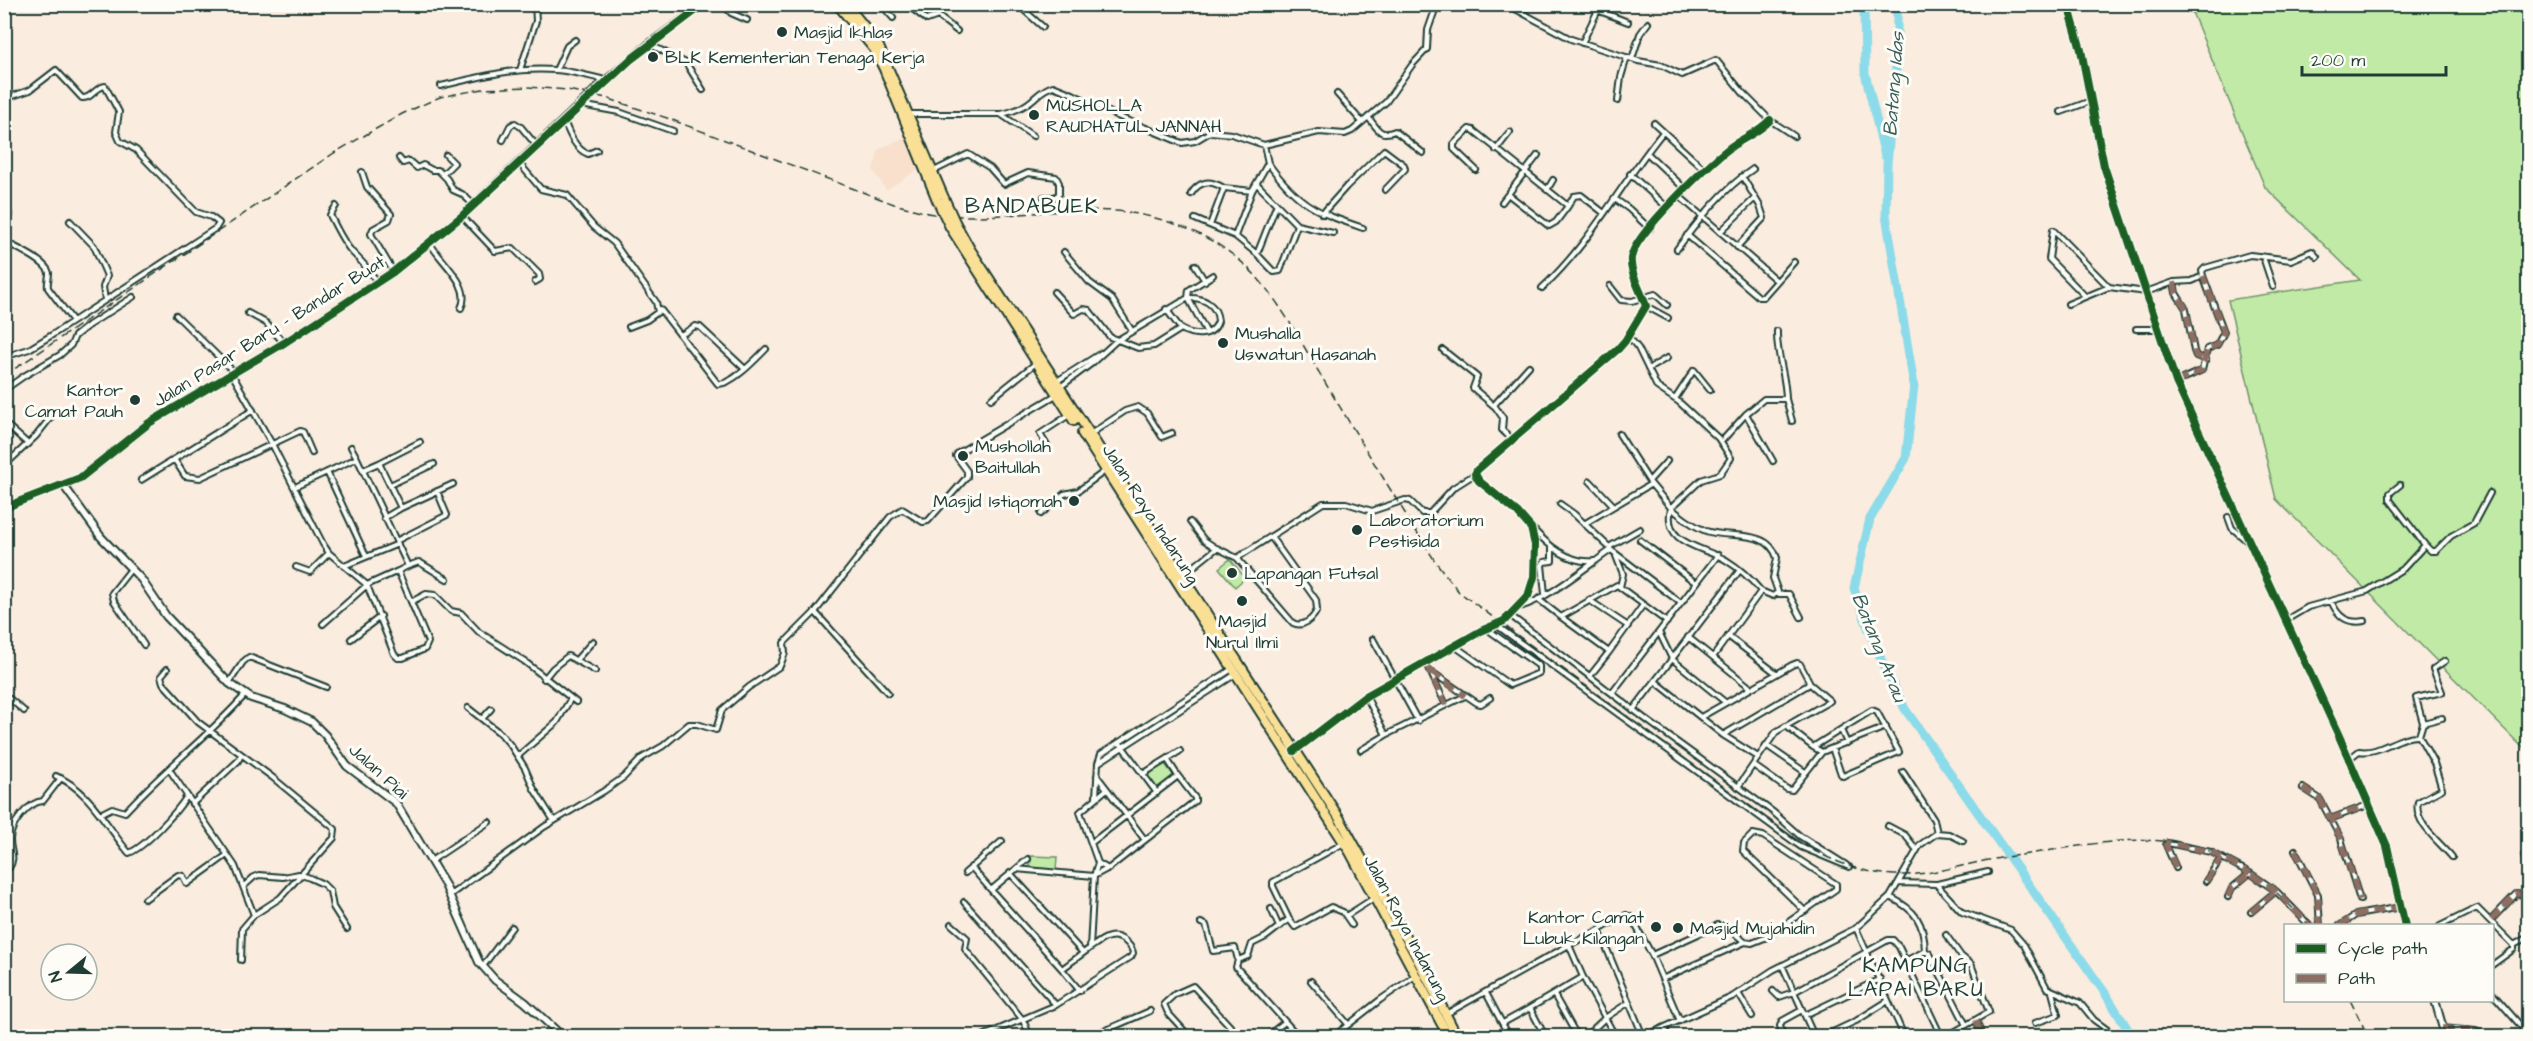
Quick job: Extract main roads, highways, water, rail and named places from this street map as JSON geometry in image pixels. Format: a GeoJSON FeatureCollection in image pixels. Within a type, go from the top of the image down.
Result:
{"type":"FeatureCollection","features":[{"type":"Feature","properties":{"kind":"highway","name":"Jalan Raya Indarung"},"geometry":{"type":"LineString","coordinates":[[837,4],[874,49],[933,177]]}},
{"type":"Feature","properties":{"kind":"highway","name":"Jalan Raya Indarung"},"geometry":{"type":"LineString","coordinates":[[846,4],[877,42],[909,114],[941,200],[953,225],[1070,415],[1174,571],[1234,671],[1344,843],[1374,898],[1420,973],[1435,992],[1457,1036]]}},
{"type":"Feature","properties":{"kind":"highway","name":"Jalan Raya Indarung"},"geometry":{"type":"LineString","coordinates":[[1002,304],[1036,363],[1089,435],[1104,466]]}},
{"type":"Feature","properties":{"kind":"highway","name":"Jalan Raya Indarung"},"geometry":{"type":"LineString","coordinates":[[1174,571],[1182,576],[1355,845],[1420,973],[1427,996],[1448,1036]]}},
{"type":"Feature","properties":{"kind":"highway"},"geometry":{"type":"LineString","coordinates":[[1427,996],[1435,992]]}},
{"type":"Feature","properties":{"kind":"waterway","name":"Batang Idas"},"geometry":{"type":"LineString","coordinates":[[1864,4],[1865,73],[1885,156]]}},
{"type":"Feature","properties":{"kind":"waterway","name":"Batang Arau"},"geometry":{"type":"LineString","coordinates":[[1897,4],[1897,57],[1887,164],[1886,215],[1914,385],[1906,458],[1870,519],[1854,588],[1874,644],[1905,709],[2105,993],[2132,1036]]}},
{"type":"Feature","properties":{"kind":"railway"},"geometry":{"type":"LineString","coordinates":[[4,376],[334,153],[402,114],[440,97],[483,89],[528,87],[568,90],[606,98],[667,118],[894,204],[929,213],[979,216],[1092,210],[1146,216],[1177,225],[1207,238],[1233,255],[1260,281],[1284,313],[1435,561],[1459,592],[1796,841],[1843,864],[1894,875],[1927,873],[2096,843],[2144,840],[2168,842],[2214,853],[2238,864],[2285,900],[2308,924]]}},
{"type":"Feature","properties":{"kind":"railway"},"geometry":{"type":"LineString","coordinates":[[2351,1002],[2368,1036]]}},
{"type":"Feature","properties":{"kind":"place","name":"Masjid Ikhlas"},"geometry":{"type":"Point","coordinates":[782,32]}},
{"type":"Feature","properties":{"kind":"place","name":"BLK Kementerian Tenaga Kerja"},"geometry":{"type":"Point","coordinates":[653,57]}},
{"type":"Feature","properties":{"kind":"place","name":"MUSHOLLA RAUDHATUL JANNAH"},"geometry":{"type":"Point","coordinates":[1034,115]}},
{"type":"Feature","properties":{"kind":"place","name":"Mushalla Uswatun Hasanah"},"geometry":{"type":"Point","coordinates":[1223,343]}},
{"type":"Feature","properties":{"kind":"place","name":"Kantor Camat Pauh"},"geometry":{"type":"Point","coordinates":[135,400]}},
{"type":"Feature","properties":{"kind":"place","name":"Mushollah Baitullah"},"geometry":{"type":"Point","coordinates":[963,456]}},
{"type":"Feature","properties":{"kind":"place","name":"Masjid Istiqomah"},"geometry":{"type":"Point","coordinates":[1074,501]}},
{"type":"Feature","properties":{"kind":"place","name":"Laboratorium Pestisida"},"geometry":{"type":"Point","coordinates":[1357,530]}},
{"type":"Feature","properties":{"kind":"place","name":"Lapangan Futsal"},"geometry":{"type":"Point","coordinates":[1232,573]}},
{"type":"Feature","properties":{"kind":"place","name":"Masjid Nurul Ilmi"},"geometry":{"type":"Point","coordinates":[1242,601]}},
{"type":"Feature","properties":{"kind":"place","name":"Kantor Camat Lubuk Kilangan"},"geometry":{"type":"Point","coordinates":[1656,927]}},
{"type":"Feature","properties":{"kind":"place","name":"Masjid Mujahidin"},"geometry":{"type":"Point","coordinates":[1678,928]}},
{"type":"Feature","properties":{"kind":"district","name":"BANDABUEK"},"geometry":{"type":"Point","coordinates":[1032,206]}},
{"type":"Feature","properties":{"kind":"district","name":"KAMPUNG LAPAI BARU"},"geometry":{"type":"Point","coordinates":[1916,977]}}]}
